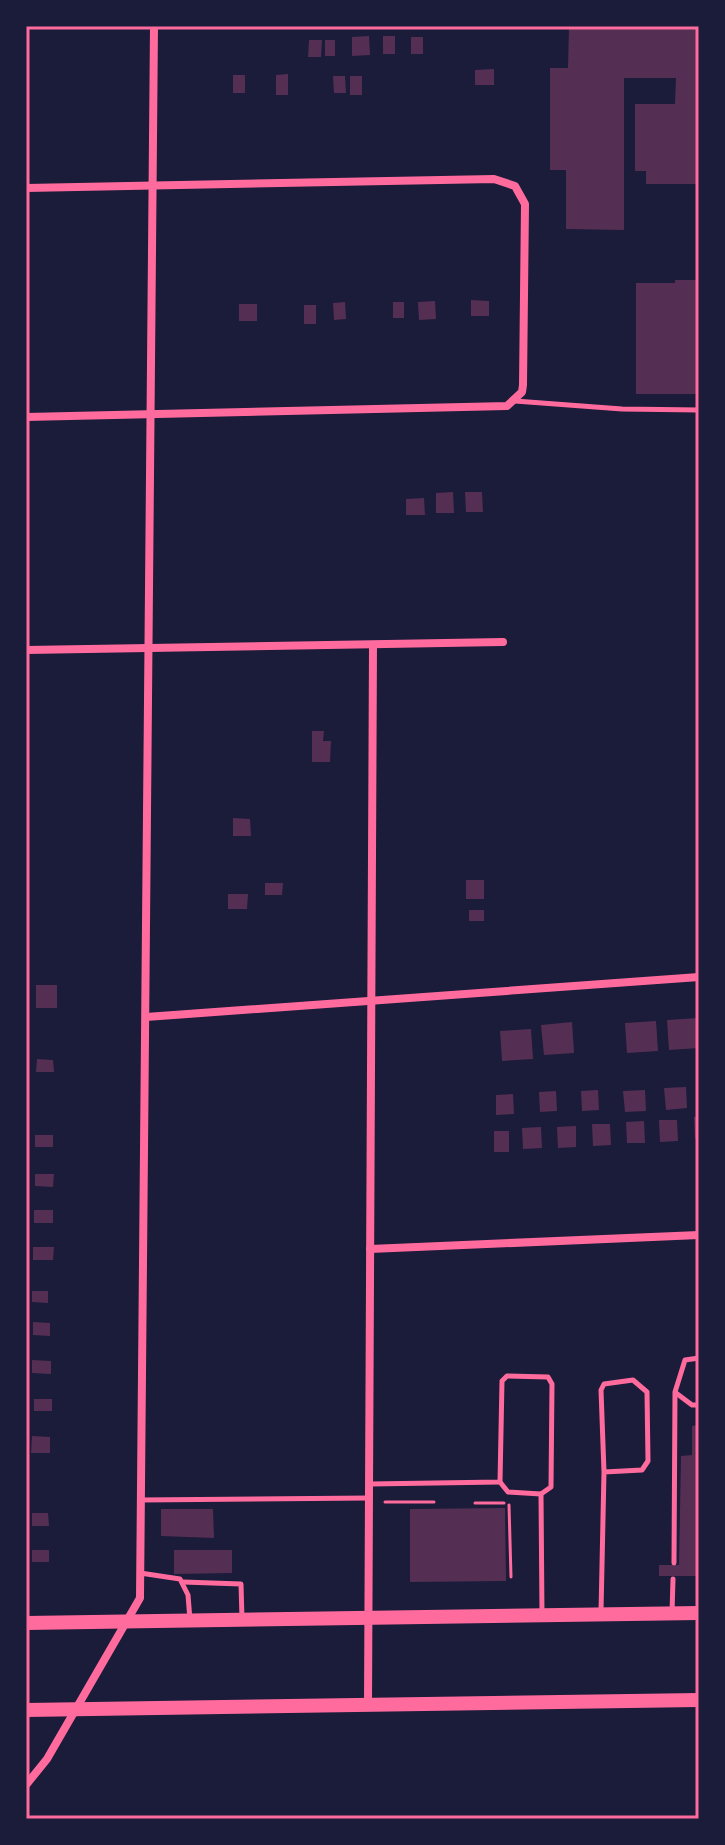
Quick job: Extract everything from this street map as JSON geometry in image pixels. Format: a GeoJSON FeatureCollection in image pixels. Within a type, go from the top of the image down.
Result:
{"type":"FeatureCollection","features":[{"type":"Feature","properties":{"kind":"main road"},"geometry":{"type":"LineString","coordinates":[[26,1623],[699,1613]]}},
{"type":"Feature","properties":{"kind":"main road"},"geometry":{"type":"LineString","coordinates":[[26,1710],[699,1700]]}},
{"type":"Feature","properties":{"kind":"street"},"geometry":{"type":"LineString","coordinates":[[26,1785],[47,1759],[140,1598],[154,26]]}},
{"type":"Feature","properties":{"kind":"street"},"geometry":{"type":"LineString","coordinates":[[26,188],[494,179],[515,186],[525,204],[523,385],[515,401],[501,408],[26,417]]}},
{"type":"Feature","properties":{"kind":"street"},"geometry":{"type":"LineString","coordinates":[[26,650],[148,651],[503,642]]}},
{"type":"Feature","properties":{"kind":"street"},"geometry":{"type":"LineString","coordinates":[[368,1705],[373,645]]}},
{"type":"Feature","properties":{"kind":"street"},"geometry":{"type":"LineString","coordinates":[[146,1017],[699,977]]}},
{"type":"Feature","properties":{"kind":"street"},"geometry":{"type":"LineString","coordinates":[[370,1249],[699,1235]]}},
{"type":"Feature","properties":{"kind":"lane"},"geometry":{"type":"LineString","coordinates":[[515,401],[622,409],[699,410]]}},
{"type":"Feature","properties":{"kind":"lane"},"geometry":{"type":"LineString","coordinates":[[674,1563],[675,1392],[685,1360],[699,1358]]}},
{"type":"Feature","properties":{"kind":"lane"},"geometry":{"type":"LineString","coordinates":[[507,1376],[548,1377],[552,1384],[551,1487],[541,1494],[508,1492],[500,1482],[502,1381],[507,1376]]}},
{"type":"Feature","properties":{"kind":"lane"},"geometry":{"type":"LineString","coordinates":[[601,1615],[604,1472],[601,1390],[604,1384],[612,1381],[633,1380],[647,1392],[648,1461],[642,1470],[604,1472]]}},
{"type":"Feature","properties":{"kind":"lane"},"geometry":{"type":"LineString","coordinates":[[675,1392],[692,1405],[699,1405]]}},
{"type":"Feature","properties":{"kind":"lane"},"geometry":{"type":"LineString","coordinates":[[370,1484],[500,1482]]}},
{"type":"Feature","properties":{"kind":"lane"},"geometry":{"type":"LineString","coordinates":[[541,1494],[542,1615]]}},
{"type":"Feature","properties":{"kind":"lane"},"geometry":{"type":"LineString","coordinates":[[141,1500],[370,1498]]}},
{"type":"Feature","properties":{"kind":"lane"},"geometry":{"type":"LineString","coordinates":[[140,1573],[165,1574],[183,1582],[241,1584],[242,1620]]}},
{"type":"Feature","properties":{"kind":"lane"},"geometry":{"type":"LineString","coordinates":[[672,1614],[673,1579]]}},
{"type":"Feature","properties":{"kind":"lane"},"geometry":{"type":"LineString","coordinates":[[183,1582],[188,1595],[190,1621]]}},
{"type":"Feature","properties":{"kind":"path"},"geometry":{"type":"LineString","coordinates":[[385,1502],[434,1502]]}},
{"type":"Feature","properties":{"kind":"path"},"geometry":{"type":"LineString","coordinates":[[475,1503],[509,1503],[511,1577]]}},
{"type":"Feature","properties":{"kind":"building"},"geometry":{"type":"Polygon","coordinates":[[[569,26],[699,26],[699,184],[646,184],[646,171],[635,171],[635,104],[675,104],[676,78],[624,78],[624,230],[566,229],[566,170],[550,170],[550,68],[568,68],[569,26]]]}},
{"type":"Feature","properties":{"kind":"building"},"geometry":{"type":"Polygon","coordinates":[[[369,36],[370,55],[352,56],[352,37],[369,36]]]}},
{"type":"Feature","properties":{"kind":"building"},"geometry":{"type":"Polygon","coordinates":[[[383,36],[395,36],[395,54],[383,54],[383,36]]]}},
{"type":"Feature","properties":{"kind":"building"},"geometry":{"type":"Polygon","coordinates":[[[411,37],[423,37],[423,54],[411,54],[411,37]]]}},
{"type":"Feature","properties":{"kind":"building"},"geometry":{"type":"Polygon","coordinates":[[[309,40],[322,40],[321,57],[308,57],[309,40]]]}},
{"type":"Feature","properties":{"kind":"building"},"geometry":{"type":"Polygon","coordinates":[[[325,40],[335,40],[335,56],[325,56],[325,40]]]}},
{"type":"Feature","properties":{"kind":"building"},"geometry":{"type":"Polygon","coordinates":[[[494,69],[494,85],[475,85],[475,70],[494,69]]]}},
{"type":"Feature","properties":{"kind":"building"},"geometry":{"type":"Polygon","coordinates":[[[288,74],[288,95],[276,95],[276,75],[288,74]]]}},
{"type":"Feature","properties":{"kind":"building"},"geometry":{"type":"Polygon","coordinates":[[[233,75],[245,75],[245,93],[233,93],[233,75]]]}},
{"type":"Feature","properties":{"kind":"building"},"geometry":{"type":"Polygon","coordinates":[[[333,76],[345,76],[346,93],[334,93],[333,76]]]}},
{"type":"Feature","properties":{"kind":"building"},"geometry":{"type":"Polygon","coordinates":[[[350,76],[362,76],[362,95],[350,95],[350,76]]]}},
{"type":"Feature","properties":{"kind":"building"},"geometry":{"type":"Polygon","coordinates":[[[675,280],[699,280],[699,394],[636,394],[636,283],[675,283],[675,280]]]}},
{"type":"Feature","properties":{"kind":"building"},"geometry":{"type":"Polygon","coordinates":[[[471,300],[489,301],[489,316],[471,316],[471,300]]]}},
{"type":"Feature","properties":{"kind":"building"},"geometry":{"type":"Polygon","coordinates":[[[435,301],[436,319],[419,320],[418,302],[435,301]]]}},
{"type":"Feature","properties":{"kind":"building"},"geometry":{"type":"Polygon","coordinates":[[[345,302],[346,319],[334,320],[333,303],[345,302]]]}},
{"type":"Feature","properties":{"kind":"building"},"geometry":{"type":"Polygon","coordinates":[[[393,302],[404,302],[404,318],[393,318],[393,302]]]}},
{"type":"Feature","properties":{"kind":"building"},"geometry":{"type":"Polygon","coordinates":[[[239,304],[257,304],[257,321],[239,321],[239,304]]]}},
{"type":"Feature","properties":{"kind":"building"},"geometry":{"type":"Polygon","coordinates":[[[304,305],[316,305],[316,324],[304,324],[304,305]]]}},
{"type":"Feature","properties":{"kind":"building"},"geometry":{"type":"Polygon","coordinates":[[[453,492],[454,513],[436,513],[436,493],[453,492]]]}},
{"type":"Feature","properties":{"kind":"building"},"geometry":{"type":"Polygon","coordinates":[[[465,492],[482,492],[483,512],[466,512],[465,492]]]}},
{"type":"Feature","properties":{"kind":"building"},"geometry":{"type":"Polygon","coordinates":[[[424,498],[425,515],[406,515],[406,499],[424,498]]]}},
{"type":"Feature","properties":{"kind":"building"},"geometry":{"type":"Polygon","coordinates":[[[312,731],[324,731],[323,741],[331,741],[330,762],[312,762],[312,731]]]}},
{"type":"Feature","properties":{"kind":"building"},"geometry":{"type":"Polygon","coordinates":[[[233,818],[250,819],[251,836],[233,836],[233,818]]]}},
{"type":"Feature","properties":{"kind":"building"},"geometry":{"type":"Polygon","coordinates":[[[466,880],[484,880],[484,899],[466,899],[466,880]]]}},
{"type":"Feature","properties":{"kind":"building"},"geometry":{"type":"Polygon","coordinates":[[[265,883],[283,883],[282,895],[265,895],[265,883]]]}},
{"type":"Feature","properties":{"kind":"building"},"geometry":{"type":"Polygon","coordinates":[[[228,894],[248,894],[247,909],[228,909],[228,894]]]}},
{"type":"Feature","properties":{"kind":"building"},"geometry":{"type":"Polygon","coordinates":[[[469,910],[484,910],[484,921],[469,921],[469,910]]]}},
{"type":"Feature","properties":{"kind":"building"},"geometry":{"type":"Polygon","coordinates":[[[36,985],[57,985],[57,1008],[36,1008],[36,985]]]}},
{"type":"Feature","properties":{"kind":"building"},"geometry":{"type":"Polygon","coordinates":[[[698,1018],[699,1048],[669,1050],[667,1020],[698,1018]]]}},
{"type":"Feature","properties":{"kind":"building"},"geometry":{"type":"Polygon","coordinates":[[[656,1021],[658,1051],[627,1053],[625,1023],[656,1021]]]}},
{"type":"Feature","properties":{"kind":"building"},"geometry":{"type":"Polygon","coordinates":[[[572,1022],[574,1053],[544,1055],[541,1025],[572,1022]]]}},
{"type":"Feature","properties":{"kind":"building"},"geometry":{"type":"Polygon","coordinates":[[[531,1029],[533,1059],[502,1061],[500,1031],[531,1029]]]}},
{"type":"Feature","properties":{"kind":"building"},"geometry":{"type":"Polygon","coordinates":[[[37,1059],[53,1060],[54,1072],[36,1072],[37,1059]]]}},
{"type":"Feature","properties":{"kind":"building"},"geometry":{"type":"Polygon","coordinates":[[[686,1087],[687,1108],[666,1110],[664,1088],[686,1087]]]}},
{"type":"Feature","properties":{"kind":"building"},"geometry":{"type":"Polygon","coordinates":[[[598,1090],[599,1110],[582,1111],[581,1091],[598,1090]]]}},
{"type":"Feature","properties":{"kind":"building"},"geometry":{"type":"Polygon","coordinates":[[[645,1090],[646,1111],[625,1112],[623,1091],[645,1090]]]}},
{"type":"Feature","properties":{"kind":"building"},"geometry":{"type":"Polygon","coordinates":[[[556,1091],[557,1111],[540,1112],[539,1092],[556,1091]]]}},
{"type":"Feature","properties":{"kind":"building"},"geometry":{"type":"Polygon","coordinates":[[[513,1094],[514,1114],[496,1115],[496,1095],[513,1094]]]}},
{"type":"Feature","properties":{"kind":"building"},"geometry":{"type":"Polygon","coordinates":[[[694,1117],[699,1117],[699,1138],[695,1139],[694,1117]]]}},
{"type":"Feature","properties":{"kind":"building"},"geometry":{"type":"Polygon","coordinates":[[[659,1120],[677,1120],[678,1141],[660,1142],[659,1120]]]}},
{"type":"Feature","properties":{"kind":"building"},"geometry":{"type":"Polygon","coordinates":[[[644,1121],[645,1143],[627,1143],[626,1122],[644,1121]]]}},
{"type":"Feature","properties":{"kind":"building"},"geometry":{"type":"Polygon","coordinates":[[[592,1124],[610,1124],[611,1145],[593,1146],[592,1124]]]}},
{"type":"Feature","properties":{"kind":"building"},"geometry":{"type":"Polygon","coordinates":[[[576,1126],[576,1147],[558,1148],[557,1127],[576,1126]]]}},
{"type":"Feature","properties":{"kind":"building"},"geometry":{"type":"Polygon","coordinates":[[[541,1127],[542,1148],[523,1149],[522,1128],[541,1127]]]}},
{"type":"Feature","properties":{"kind":"building"},"geometry":{"type":"Polygon","coordinates":[[[494,1131],[509,1131],[509,1152],[494,1152],[494,1131]]]}},
{"type":"Feature","properties":{"kind":"building"},"geometry":{"type":"Polygon","coordinates":[[[35,1135],[53,1135],[53,1147],[35,1147],[35,1135]]]}},
{"type":"Feature","properties":{"kind":"building"},"geometry":{"type":"Polygon","coordinates":[[[35,1174],[54,1174],[53,1187],[35,1186],[35,1174]]]}},
{"type":"Feature","properties":{"kind":"building"},"geometry":{"type":"Polygon","coordinates":[[[34,1210],[53,1210],[53,1223],[34,1223],[34,1210]]]}},
{"type":"Feature","properties":{"kind":"building"},"geometry":{"type":"Polygon","coordinates":[[[33,1247],[54,1247],[53,1260],[33,1260],[33,1247]]]}},
{"type":"Feature","properties":{"kind":"building"},"geometry":{"type":"Polygon","coordinates":[[[32,1291],[48,1291],[48,1303],[32,1302],[32,1291]]]}},
{"type":"Feature","properties":{"kind":"building"},"geometry":{"type":"Polygon","coordinates":[[[33,1322],[50,1323],[50,1336],[33,1335],[33,1322]]]}},
{"type":"Feature","properties":{"kind":"building"},"geometry":{"type":"Polygon","coordinates":[[[32,1360],[51,1361],[51,1374],[32,1373],[32,1360]]]}},
{"type":"Feature","properties":{"kind":"building"},"geometry":{"type":"Polygon","coordinates":[[[34,1399],[52,1399],[52,1411],[34,1411],[34,1399]]]}},
{"type":"Feature","properties":{"kind":"building"},"geometry":{"type":"Polygon","coordinates":[[[699,1425],[699,1576],[659,1576],[659,1565],[679,1565],[681,1456],[692,1455],[692,1426],[699,1425]]]}},
{"type":"Feature","properties":{"kind":"building"},"geometry":{"type":"Polygon","coordinates":[[[32,1436],[50,1437],[50,1453],[31,1453],[32,1436]]]}},
{"type":"Feature","properties":{"kind":"building"},"geometry":{"type":"Polygon","coordinates":[[[505,1508],[506,1581],[410,1582],[410,1509],[505,1508]]]}},
{"type":"Feature","properties":{"kind":"building"},"geometry":{"type":"Polygon","coordinates":[[[161,1509],[213,1509],[214,1538],[161,1536],[161,1509]]]}},
{"type":"Feature","properties":{"kind":"building"},"geometry":{"type":"Polygon","coordinates":[[[32,1513],[48,1513],[49,1526],[32,1526],[32,1513]]]}},
{"type":"Feature","properties":{"kind":"building"},"geometry":{"type":"Polygon","coordinates":[[[32,1550],[49,1550],[49,1562],[32,1562],[32,1550]]]}},
{"type":"Feature","properties":{"kind":"building"},"geometry":{"type":"Polygon","coordinates":[[[174,1550],[232,1550],[232,1573],[174,1574],[174,1550]]]}}]}
